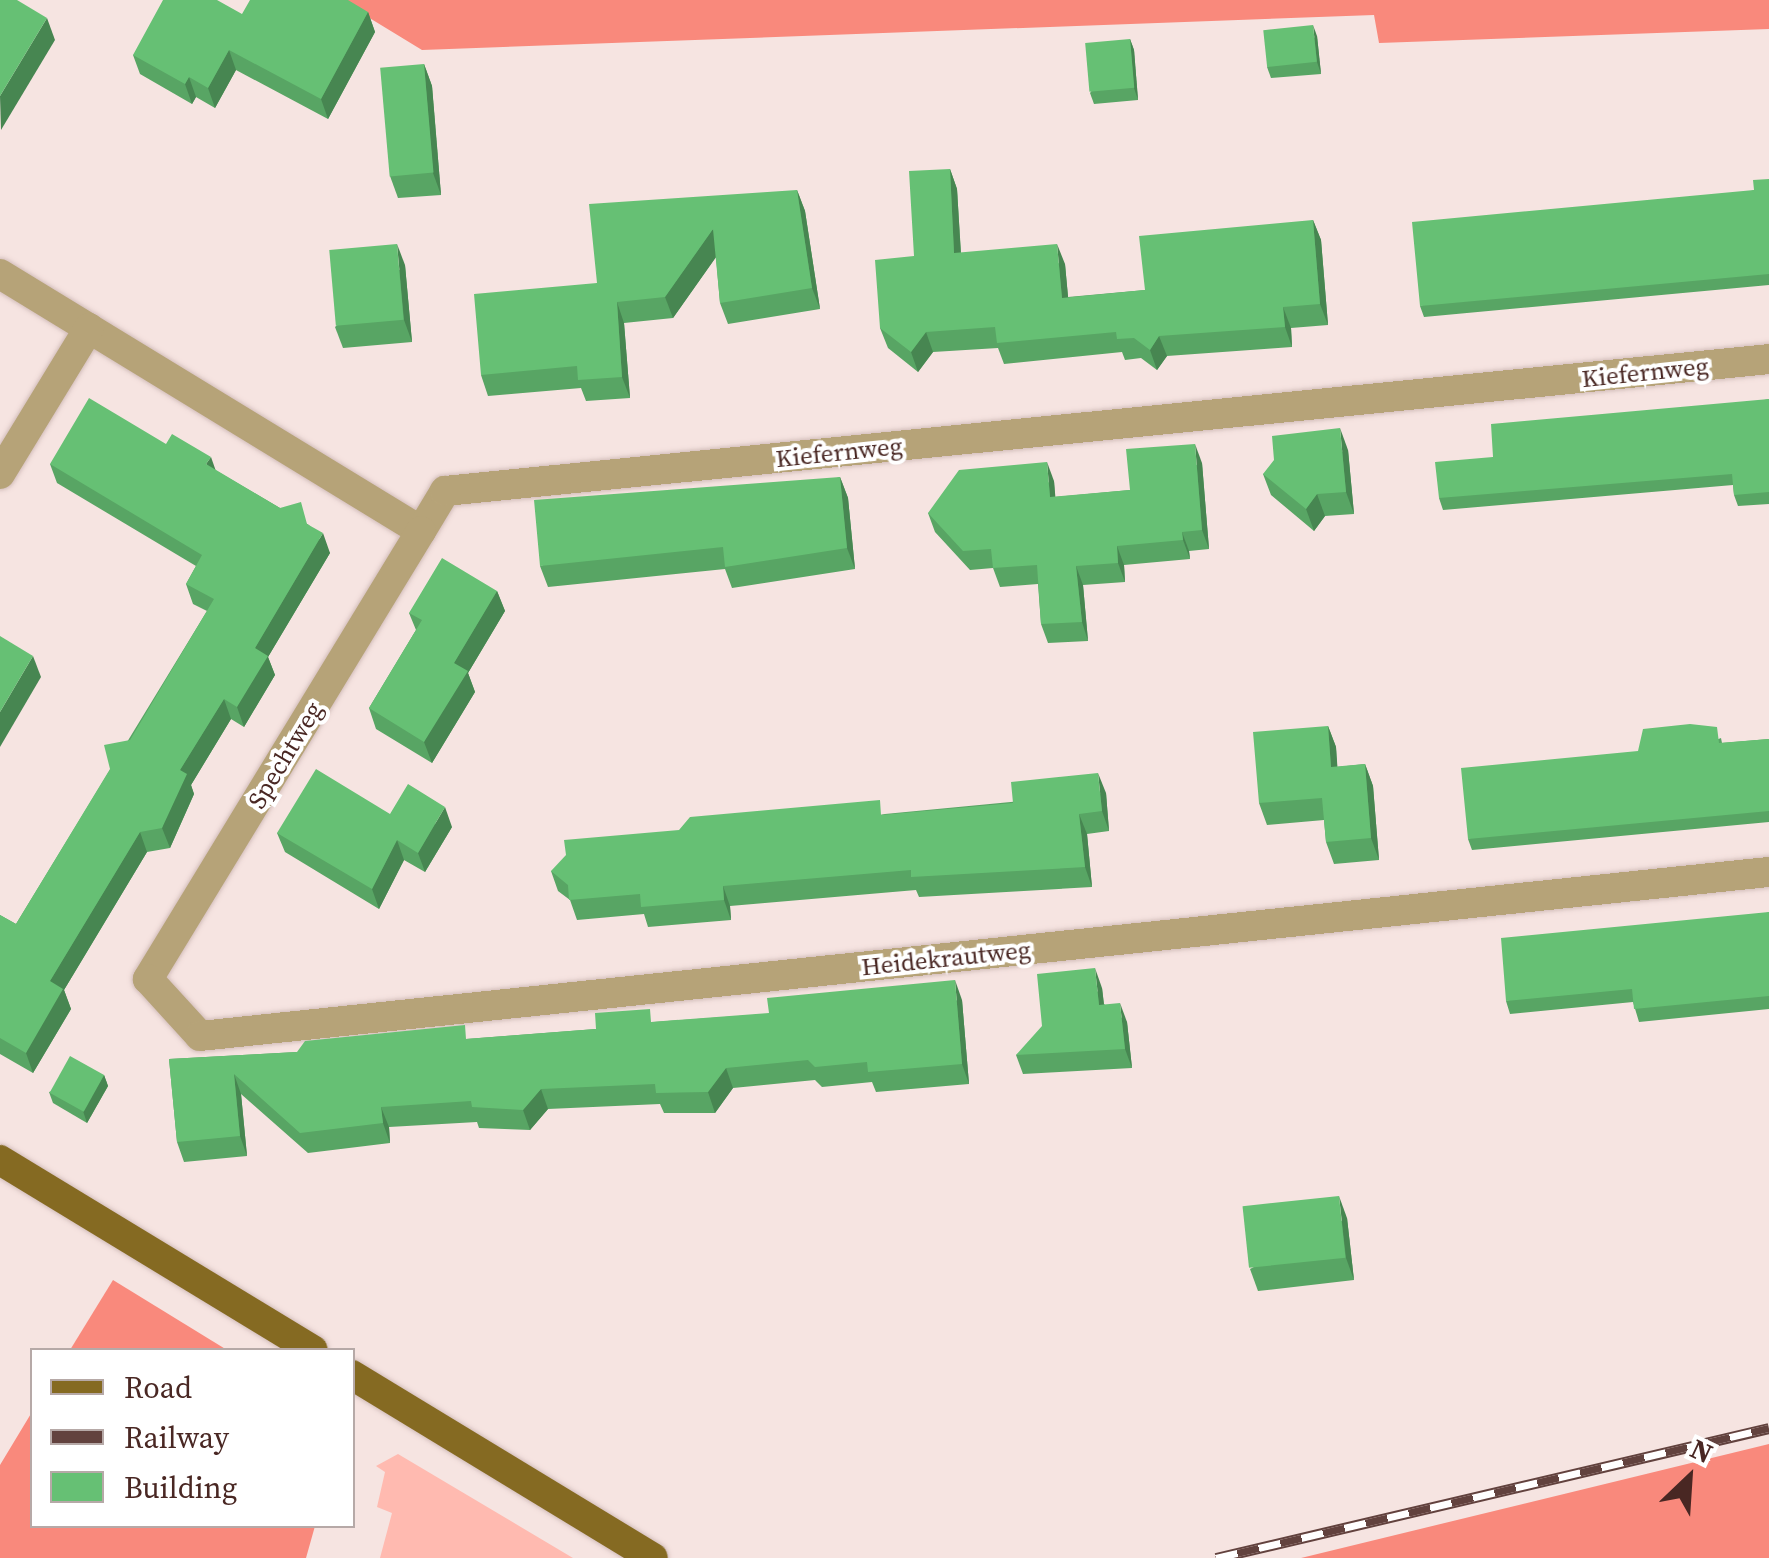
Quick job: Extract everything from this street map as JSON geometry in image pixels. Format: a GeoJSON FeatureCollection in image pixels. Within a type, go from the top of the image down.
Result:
{"type":"FeatureCollection","features":[{"type":"Feature","properties":{"kind":"main road"},"geometry":{"type":"LineString","coordinates":[[0,1160],[310,1348]]}},
{"type":"Feature","properties":{"kind":"main road"},"geometry":{"type":"LineString","coordinates":[[355,1376],[653,1558]]}},
{"type":"Feature","properties":{"kind":"street"},"geometry":{"type":"LineString","coordinates":[[0,274],[421,530]]}},
{"type":"Feature","properties":{"kind":"street"},"geometry":{"type":"LineString","coordinates":[[0,474],[89,328]]}},
{"type":"Feature","properties":{"kind":"street","name":"Kiefernweg"},"geometry":{"type":"LineString","coordinates":[[421,530],[445,491],[1769,359]]}},
{"type":"Feature","properties":{"kind":"street","name":"Spechtweg"},"geometry":{"type":"LineString","coordinates":[[148,979],[421,530]]}},
{"type":"Feature","properties":{"kind":"street","name":"Heidekrautweg"},"geometry":{"type":"LineString","coordinates":[[148,979],[200,1036],[1769,872]]}},
{"type":"Feature","properties":{"kind":"shaded area"},"geometry":{"type":"Polygon","coordinates":[[[340,0],[1769,0],[1769,29],[1379,43],[1374,15],[422,50],[340,0]]]}},
{"type":"Feature","properties":{"kind":"shaded area"},"geometry":{"type":"Polygon","coordinates":[[[113,1280],[224,1348],[71,1348],[113,1280]]]}},
{"type":"Feature","properties":{"kind":"shaded area"},"geometry":{"type":"Polygon","coordinates":[[[30,1415],[30,1528],[314,1528],[306,1558],[0,1558],[0,1465],[30,1415]]]}},
{"type":"Feature","properties":{"kind":"shaded area"},"geometry":{"type":"Polygon","coordinates":[[[1769,1444],[1769,1558],[1301,1558],[1769,1444]]]}},
{"type":"Feature","properties":{"kind":"shaded area"},"geometry":{"type":"Polygon","coordinates":[[[398,1454],[573,1558],[380,1558],[392,1513],[377,1507],[385,1472],[376,1466],[398,1454]]]}},
{"type":"Feature","properties":{"kind":"building"},"geometry":{"type":"Polygon","coordinates":[[[0,0],[17,0],[47,18],[0,96],[0,0]]]}},
{"type":"Feature","properties":{"kind":"building"},"geometry":{"type":"Polygon","coordinates":[[[163,0],[217,0],[242,14],[250,0],[348,0],[368,12],[321,99],[229,50],[208,88],[189,77],[185,84],[133,55],[163,0]]]}},
{"type":"Feature","properties":{"kind":"building"},"geometry":{"type":"Polygon","coordinates":[[[1313,25],[1317,62],[1267,67],[1263,30],[1313,25]]]}},
{"type":"Feature","properties":{"kind":"building"},"geometry":{"type":"Polygon","coordinates":[[[1130,39],[1134,88],[1089,92],[1085,43],[1130,39]]]}},
{"type":"Feature","properties":{"kind":"building"},"geometry":{"type":"Polygon","coordinates":[[[424,64],[433,173],[390,176],[380,68],[424,64]]]}},
{"type":"Feature","properties":{"kind":"building"},"geometry":{"type":"Polygon","coordinates":[[[950,169],[954,253],[1057,244],[1062,298],[1145,290],[1139,236],[1313,220],[1320,304],[1283,307],[1285,327],[1159,336],[1150,350],[1134,338],[1117,339],[1116,332],[997,343],[995,327],[926,332],[911,352],[880,328],[875,260],[914,256],[909,171],[950,169]]]}},
{"type":"Feature","properties":{"kind":"building"},"geometry":{"type":"Polygon","coordinates":[[[1769,179],[1769,274],[1420,306],[1412,222],[1754,190],[1753,180],[1769,179]]]}},
{"type":"Feature","properties":{"kind":"building"},"geometry":{"type":"Polygon","coordinates":[[[797,190],[812,288],[720,303],[713,229],[665,297],[617,302],[622,377],[578,380],[577,366],[481,375],[474,294],[597,283],[589,204],[797,190]]]}},
{"type":"Feature","properties":{"kind":"building"},"geometry":{"type":"Polygon","coordinates":[[[397,244],[404,320],[336,326],[329,250],[397,244]]]}},
{"type":"Feature","properties":{"kind":"building"},"geometry":{"type":"Polygon","coordinates":[[[89,398],[166,444],[172,434],[211,457],[206,464],[280,508],[301,502],[307,524],[323,533],[255,648],[268,656],[237,707],[224,699],[180,770],[187,774],[162,828],[140,832],[50,981],[63,989],[26,1053],[0,1038],[0,915],[16,924],[110,769],[104,745],[130,740],[214,599],[186,584],[202,555],[50,464],[89,398]]]}},
{"type":"Feature","properties":{"kind":"building"},"geometry":{"type":"Polygon","coordinates":[[[1769,399],[1769,492],[1734,495],[1732,474],[1439,498],[1435,462],[1493,457],[1491,424],[1769,399]]]}},
{"type":"Feature","properties":{"kind":"building"},"geometry":{"type":"Polygon","coordinates":[[[1340,428],[1346,492],[1317,494],[1306,509],[1263,474],[1274,460],[1272,436],[1340,428]]]}},
{"type":"Feature","properties":{"kind":"building"},"geometry":{"type":"Polygon","coordinates":[[[1195,444],[1202,530],[1182,532],[1183,540],[1117,546],[1118,563],[1076,566],[1082,622],[1041,624],[1037,565],[993,568],[991,549],[963,551],[928,513],[959,470],[1047,462],[1050,497],[1130,490],[1126,449],[1195,444]]]}},
{"type":"Feature","properties":{"kind":"building"},"geometry":{"type":"Polygon","coordinates":[[[840,477],[847,548],[725,567],[723,547],[540,566],[534,500],[840,477]]]}},
{"type":"Feature","properties":{"kind":"building"},"geometry":{"type":"Polygon","coordinates":[[[442,558],[497,591],[454,663],[468,671],[424,742],[369,708],[422,620],[409,613],[442,558]]]}},
{"type":"Feature","properties":{"kind":"building"},"geometry":{"type":"Polygon","coordinates":[[[0,636],[33,656],[0,712],[0,636]]]}},
{"type":"Feature","properties":{"kind":"building"},"geometry":{"type":"Polygon","coordinates":[[[1690,724],[1717,727],[1719,743],[1769,739],[1769,811],[1468,839],[1461,768],[1638,751],[1643,729],[1690,724]]]}},
{"type":"Feature","properties":{"kind":"building"},"geometry":{"type":"Polygon","coordinates":[[[1328,726],[1331,767],[1365,764],[1371,838],[1326,842],[1322,798],[1259,803],[1253,732],[1328,726]]]}},
{"type":"Feature","properties":{"kind":"building"},"geometry":{"type":"Polygon","coordinates":[[[316,769],[390,814],[408,784],[445,807],[418,853],[397,840],[372,889],[277,833],[316,769]]]}},
{"type":"Feature","properties":{"kind":"building"},"geometry":{"type":"Polygon","coordinates":[[[1098,773],[1102,811],[1079,814],[1085,867],[911,877],[911,870],[723,886],[724,900],[641,907],[640,894],[569,900],[568,885],[551,871],[566,855],[564,840],[679,830],[690,817],[880,800],[881,815],[1013,803],[1011,782],[1098,773]]]}},
{"type":"Feature","properties":{"kind":"building"},"geometry":{"type":"Polygon","coordinates":[[[1769,912],[1769,996],[1634,1009],[1632,989],[1506,1001],[1501,938],[1769,912]]]}},
{"type":"Feature","properties":{"kind":"building"},"geometry":{"type":"Polygon","coordinates":[[[1095,968],[1099,1005],[1120,1003],[1125,1049],[1016,1055],[1042,1026],[1037,974],[1095,968]]]}},
{"type":"Feature","properties":{"kind":"building"},"geometry":{"type":"Polygon","coordinates":[[[955,980],[962,1064],[868,1072],[867,1062],[815,1067],[808,1060],[726,1068],[708,1092],[656,1093],[655,1084],[541,1089],[523,1110],[472,1107],[471,1101],[381,1107],[383,1123],[300,1133],[234,1074],[240,1136],[177,1142],[169,1059],[297,1052],[305,1041],[465,1025],[466,1039],[596,1029],[595,1013],[650,1009],[651,1022],[769,1013],[767,998],[955,980]]]}},
{"type":"Feature","properties":{"kind":"building"},"geometry":{"type":"Polygon","coordinates":[[[70,1056],[104,1075],[84,1112],[50,1093],[70,1056]]]}},
{"type":"Feature","properties":{"kind":"building"},"geometry":{"type":"Polygon","coordinates":[[[1339,1196],[1345,1258],[1249,1268],[1243,1206],[1339,1196]]]}},
{"type":"Feature","properties":{"kind":"railway"},"geometry":{"type":"LineString","coordinates":[[1216,1558],[1769,1428]]}}]}
